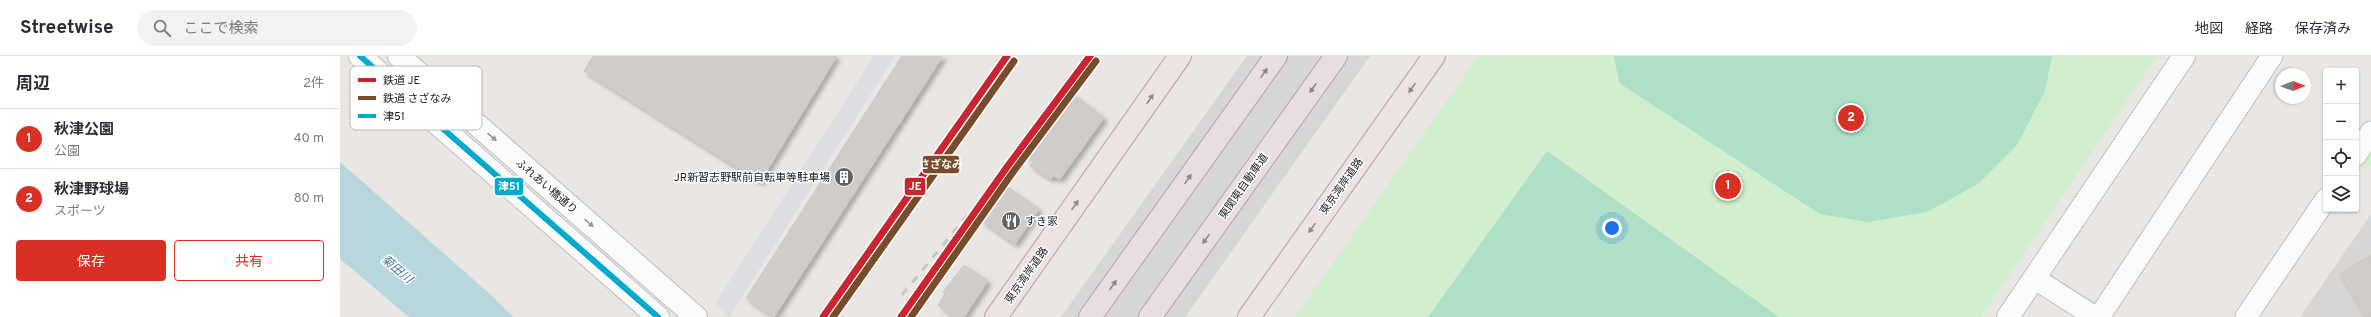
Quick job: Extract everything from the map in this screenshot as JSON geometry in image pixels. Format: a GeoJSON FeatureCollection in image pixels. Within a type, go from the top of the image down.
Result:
{"type":"FeatureCollection","features":[{"type":"Feature","properties":{"kind":"highway","name":"東京湾岸道路"},"geometry":{"type":"LineString","coordinates":[[996,317],[1180,56]]}},
{"type":"Feature","properties":{"kind":"highway"},"geometry":{"type":"LineString","coordinates":[[1090,317],[1276,56]]}},
{"type":"Feature","properties":{"kind":"highway","name":"東関東自動車道"},"geometry":{"type":"LineString","coordinates":[[1150,317],[1336,56]]}},
{"type":"Feature","properties":{"kind":"highway","name":"東京湾岸道路"},"geometry":{"type":"LineString","coordinates":[[1248,317],[1434,56]]}},
{"type":"Feature","properties":{"kind":"street"},"geometry":{"type":"LineString","coordinates":[[360,56],[371,66]]}},
{"type":"Feature","properties":{"kind":"street","name":"ふれあい橋通り"},"geometry":{"type":"LineString","coordinates":[[399,56],[410,66]]}},
{"type":"Feature","properties":{"kind":"street"},"geometry":{"type":"LineString","coordinates":[[2008,317],[2184,56]]}},
{"type":"Feature","properties":{"kind":"street"},"geometry":{"type":"LineString","coordinates":[[2099,317],[2272,56]]}},
{"type":"Feature","properties":{"kind":"street","name":"ふれあい橋通り"},"geometry":{"type":"LineString","coordinates":[[482,129],[696,317]]}},
{"type":"Feature","properties":{"kind":"street"},"geometry":{"type":"LineString","coordinates":[[444,130],[658,317]]}},
{"type":"Feature","properties":{"kind":"street"},"geometry":{"type":"LineString","coordinates":[[2359,150],[2371,132]]}},
{"type":"Feature","properties":{"kind":"street"},"geometry":{"type":"LineString","coordinates":[[2246,317],[2323,204]]}},
{"type":"Feature","properties":{"kind":"street"},"geometry":{"type":"LineString","coordinates":[[2034,278],[2095,317]]}},
{"type":"Feature","properties":{"kind":"shaded area"},"geometry":{"type":"Polygon","coordinates":[[[874,56],[895,56],[729,317],[715,304],[874,56]]]}},
{"type":"Feature","properties":{"kind":"shaded area"},"geometry":{"type":"Polygon","coordinates":[[[2371,214],[2371,317],[2300,317],[2371,214]]]}},
{"type":"Feature","properties":{"kind":"green space"},"geometry":{"type":"Polygon","coordinates":[[[1478,56],[2157,56],[1981,317],[1295,317],[1478,56]]]}},
{"type":"Feature","properties":{"kind":"green space"},"geometry":{"type":"Polygon","coordinates":[[[1614,56],[2052,56],[2045,91],[2017,145],[1978,184],[1927,212],[1867,222],[1820,214],[1619,83],[1614,56]]]}},
{"type":"Feature","properties":{"kind":"green space"},"geometry":{"type":"Polygon","coordinates":[[[2371,147],[2371,166],[2359,169],[2359,165],[2371,147]]]}},
{"type":"Feature","properties":{"kind":"green space"},"geometry":{"type":"Polygon","coordinates":[[[1547,151],[1779,317],[1428,317],[1547,151]]]}},
{"type":"Feature","properties":{"kind":"water","name":"菊田川"},"geometry":{"type":"Polygon","coordinates":[[[340,162],[491,295],[513,317],[409,317],[340,259],[340,162]]]}},
{"type":"Feature","properties":{"kind":"pier"},"geometry":{"type":"Polygon","coordinates":[[[1247,56],[1370,56],[1185,317],[1061,317],[1247,56]]]}},
{"type":"Feature","properties":{"kind":"building"},"geometry":{"type":"Polygon","coordinates":[[[593,56],[837,56],[760,182],[584,71],[593,56]]]}},
{"type":"Feature","properties":{"kind":"building","name":"JR新習志野駅前自転車等駐車場"},"geometry":{"type":"Polygon","coordinates":[[[902,56],[943,56],[774,317],[746,298],[902,56]]]}},
{"type":"Feature","properties":{"kind":"building"},"geometry":{"type":"Polygon","coordinates":[[[1073,94],[1104,118],[1060,179],[1054,176],[1051,179],[1030,166],[1033,161],[1029,160],[1036,150],[1034,149],[1073,94]]]}},
{"type":"Feature","properties":{"kind":"building"},"geometry":{"type":"Polygon","coordinates":[[[1006,186],[1039,209],[1015,244],[982,221],[1006,186]]]}},
{"type":"Feature","properties":{"kind":"building"},"geometry":{"type":"Polygon","coordinates":[[[2371,255],[2371,317],[2366,317],[2340,274],[2371,255]]]}},
{"type":"Feature","properties":{"kind":"building"},"geometry":{"type":"Polygon","coordinates":[[[964,265],[988,281],[964,317],[955,317],[938,305],[945,294],[943,292],[964,265]]]}},
{"type":"Feature","properties":{"kind":"railway"},"geometry":{"type":"LineString","coordinates":[[902,295],[1007,167]]}},
{"type":"Feature","properties":{"kind":"rail line","name":"JE"},"geometry":{"type":"LineString","coordinates":[[823,317],[1007,56]]}},
{"type":"Feature","properties":{"kind":"rail line","name":"JE"},"geometry":{"type":"LineString","coordinates":[[901,317],[1007,167],[1090,56]]}},
{"type":"Feature","properties":{"kind":"rail line","name":"さざなみ"},"geometry":{"type":"LineString","coordinates":[[833,317],[1014,61]]}},
{"type":"Feature","properties":{"kind":"rail line","name":"さざなみ"},"geometry":{"type":"LineString","coordinates":[[911,317],[1013,172],[1096,61]]}},
{"type":"Feature","properties":{"kind":"transit line","name":"津51"},"geometry":{"type":"LineString","coordinates":[[360,56],[371,66]]}},
{"type":"Feature","properties":{"kind":"transit line","name":"津51"},"geometry":{"type":"LineString","coordinates":[[444,130],[658,317]]}},
{"type":"Feature","properties":{"kind":"place","name":"秋津野球場"},"geometry":{"type":"Point","coordinates":[1851,118]}},
{"type":"Feature","properties":{"kind":"place","name":"JR新習志野駅前自転車等駐車場"},"geometry":{"type":"Point","coordinates":[844,177]}},
{"type":"Feature","properties":{"kind":"place","name":"秋津公園"},"geometry":{"type":"Point","coordinates":[1728,186]}},
{"type":"Feature","properties":{"kind":"place","name":"すき家"},"geometry":{"type":"Point","coordinates":[1011,221]}}]}
